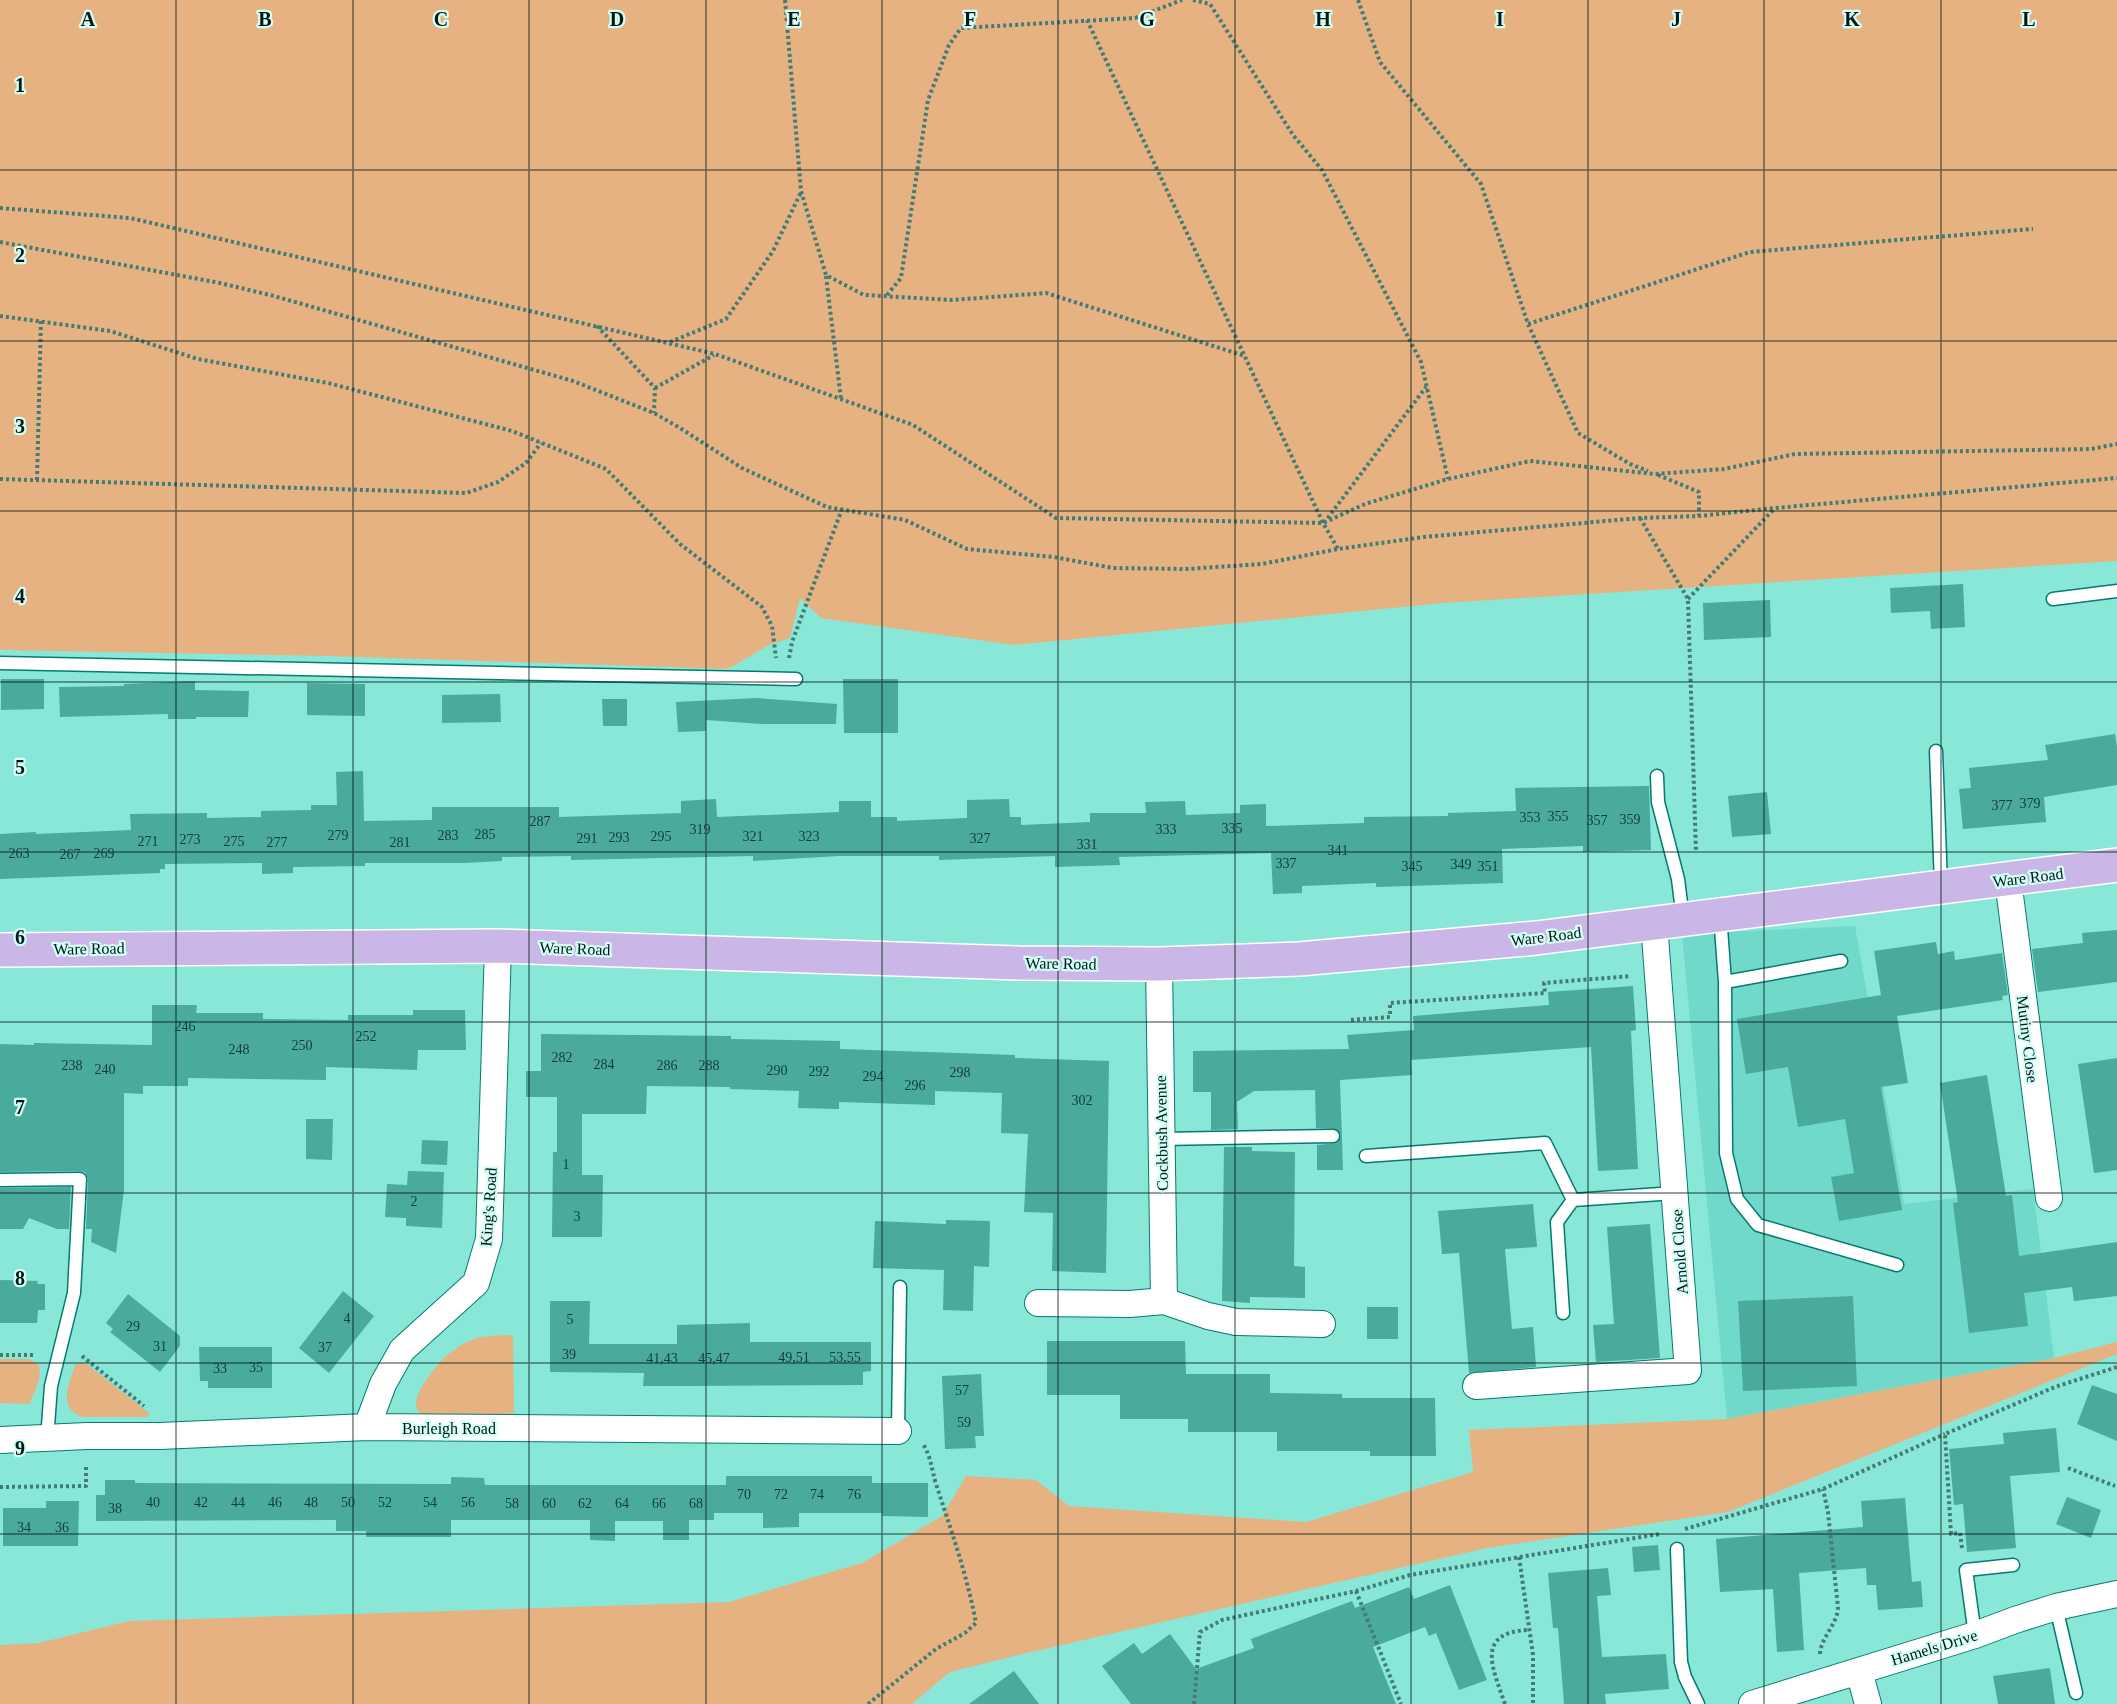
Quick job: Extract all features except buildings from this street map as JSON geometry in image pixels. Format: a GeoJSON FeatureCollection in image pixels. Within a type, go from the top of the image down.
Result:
{"type":"FeatureCollection","features":[{"type":"Feature","properties":{"kind":"main road","name":"Ware Road"},"geometry":{"type":"LineString","coordinates":[[0,950],[498,946],[984,962],[1159,964],[1299,959],[1536,938],[2117,865]]}},
{"type":"Feature","properties":{"kind":"street","name":"Mutiny Close"},"geometry":{"type":"LineString","coordinates":[[2008,880],[2049,1198]]}},
{"type":"Feature","properties":{"kind":"street","name":"Arnold Close"},"geometry":{"type":"LineString","coordinates":[[1476,1386],[1688,1371],[1658,974],[1669,921]]}},
{"type":"Feature","properties":{"kind":"street","name":"King's Road"},"geometry":{"type":"LineString","coordinates":[[367,1427],[383,1384],[402,1350],[476,1283],[489,1239],[498,946]]}},
{"type":"Feature","properties":{"kind":"street","name":"Cockbush Avenue"},"geometry":{"type":"LineString","coordinates":[[1159,964],[1164,1301]]}},
{"type":"Feature","properties":{"kind":"street"},"geometry":{"type":"LineString","coordinates":[[1038,1303],[1130,1304],[1164,1301],[1208,1316],[1236,1322],[1322,1324]]}},
{"type":"Feature","properties":{"kind":"street","name":"Burleigh Road"},"geometry":{"type":"LineString","coordinates":[[0,1440],[367,1427],[898,1431]]}},
{"type":"Feature","properties":{"kind":"street","name":"Hamels Drive"},"geometry":{"type":"LineString","coordinates":[[1752,1704],[1975,1635],[2056,1607],[2117,1594]]}},
{"type":"Feature","properties":{"kind":"street"},"geometry":{"type":"LineString","coordinates":[[1858,1671],[1868,1704]]}},
{"type":"Feature","properties":{"kind":"lane"},"geometry":{"type":"LineString","coordinates":[[2053,599],[2117,591]]}},
{"type":"Feature","properties":{"kind":"lane"},"geometry":{"type":"LineString","coordinates":[[0,663],[786,679]]}},
{"type":"Feature","properties":{"kind":"lane"},"geometry":{"type":"LineString","coordinates":[[1936,751],[1941,888]]}},
{"type":"Feature","properties":{"kind":"lane"},"geometry":{"type":"LineString","coordinates":[[1657,776],[1658,802],[1678,879],[1669,921]]}},
{"type":"Feature","properties":{"kind":"lane"},"geometry":{"type":"LineString","coordinates":[[1720,914],[1725,982],[1726,1153],[1737,1199],[1758,1225],[1897,1265]]}},
{"type":"Feature","properties":{"kind":"lane"},"geometry":{"type":"LineString","coordinates":[[1725,982],[1841,961]]}},
{"type":"Feature","properties":{"kind":"lane"},"geometry":{"type":"LineString","coordinates":[[1161,1139],[1333,1136]]}},
{"type":"Feature","properties":{"kind":"lane"},"geometry":{"type":"LineString","coordinates":[[1366,1156],[1545,1143],[1573,1200]]}},
{"type":"Feature","properties":{"kind":"lane"},"geometry":{"type":"LineString","coordinates":[[0,1180],[81,1179],[74,1293],[51,1386],[47,1439]]}},
{"type":"Feature","properties":{"kind":"lane"},"geometry":{"type":"LineString","coordinates":[[1573,1200],[1675,1193]]}},
{"type":"Feature","properties":{"kind":"lane"},"geometry":{"type":"LineString","coordinates":[[1563,1313],[1557,1222],[1573,1200]]}},
{"type":"Feature","properties":{"kind":"lane"},"geometry":{"type":"LineString","coordinates":[[898,1431],[900,1287]]}},
{"type":"Feature","properties":{"kind":"lane"},"geometry":{"type":"LineString","coordinates":[[1677,1549],[1681,1662],[1685,1677],[1698,1704]]}},
{"type":"Feature","properties":{"kind":"lane"},"geometry":{"type":"LineString","coordinates":[[1975,1635],[1966,1570],[2013,1565]]}},
{"type":"Feature","properties":{"kind":"lane"},"geometry":{"type":"LineString","coordinates":[[2056,1607],[2076,1693]]}},
{"type":"Feature","properties":{"kind":"path"},"geometry":{"type":"LineString","coordinates":[[784,0],[801,191],[826,275],[841,399]]}},
{"type":"Feature","properties":{"kind":"path"},"geometry":{"type":"LineString","coordinates":[[887,296],[901,278],[928,100],[949,45],[961,28],[1135,18],[1182,0]]}},
{"type":"Feature","properties":{"kind":"path"},"geometry":{"type":"LineString","coordinates":[[1193,0],[1210,4],[1293,135],[1322,170],[1421,362],[1448,479]]}},
{"type":"Feature","properties":{"kind":"path"},"geometry":{"type":"LineString","coordinates":[[1358,0],[1380,63],[1481,184],[1528,324],[1578,433],[1630,464],[1699,492],[1699,516]]}},
{"type":"Feature","properties":{"kind":"path"},"geometry":{"type":"LineString","coordinates":[[1087,20],[1323,523],[1338,549]]}},
{"type":"Feature","properties":{"kind":"path"},"geometry":{"type":"LineString","coordinates":[[668,343],[726,319],[773,251],[801,191]]}},
{"type":"Feature","properties":{"kind":"path"},"geometry":{"type":"LineString","coordinates":[[0,208],[130,218],[715,354],[913,424],[1056,518],[1323,523],[1365,504],[1448,479],[1530,461],[1655,474],[1724,469],[1795,454],[2091,449],[2117,444]]}},
{"type":"Feature","properties":{"kind":"path"},"geometry":{"type":"LineString","coordinates":[[1528,324],[1750,252],[2033,229]]}},
{"type":"Feature","properties":{"kind":"path"},"geometry":{"type":"LineString","coordinates":[[0,242],[219,283],[274,296],[573,381],[654,414],[742,468],[827,507],[905,520],[967,549],[1054,557],[1113,568],[1186,568],[1262,564],[1338,549],[1424,537],[1640,518],[1699,516],[2117,478]]}},
{"type":"Feature","properties":{"kind":"path"},"geometry":{"type":"LineString","coordinates":[[826,275],[864,295],[952,300],[1046,293],[1245,356]]}},
{"type":"Feature","properties":{"kind":"path"},"geometry":{"type":"LineString","coordinates":[[0,315],[110,331],[198,358],[328,383],[512,431],[606,469],[680,544],[762,608],[772,626],[786,679]]}},
{"type":"Feature","properties":{"kind":"path"},"geometry":{"type":"LineString","coordinates":[[37,480],[41,320]]}},
{"type":"Feature","properties":{"kind":"path"},"geometry":{"type":"LineString","coordinates":[[596,326],[655,388],[654,414]]}},
{"type":"Feature","properties":{"kind":"path"},"geometry":{"type":"LineString","coordinates":[[655,388],[715,354]]}},
{"type":"Feature","properties":{"kind":"path"},"geometry":{"type":"LineString","coordinates":[[1323,523],[1427,387]]}},
{"type":"Feature","properties":{"kind":"path"},"geometry":{"type":"LineString","coordinates":[[0,479],[467,493],[498,482],[526,463],[541,443]]}},
{"type":"Feature","properties":{"kind":"path"},"geometry":{"type":"LineString","coordinates":[[1688,599],[1775,508]]}},
{"type":"Feature","properties":{"kind":"path"},"geometry":{"type":"LineString","coordinates":[[786,679],[792,642],[842,509]]}},
{"type":"Feature","properties":{"kind":"path"},"geometry":{"type":"LineString","coordinates":[[1640,518],[1688,599],[1696,863]]}},
{"type":"Feature","properties":{"kind":"path"},"geometry":{"type":"LineString","coordinates":[[1351,1020],[1390,1017],[1390,1003],[1545,993],[1544,983],[1658,974]]}},
{"type":"Feature","properties":{"kind":"path"},"geometry":{"type":"LineString","coordinates":[[0,1355],[81,1356],[157,1416],[160,1436]]}},
{"type":"Feature","properties":{"kind":"path"},"geometry":{"type":"LineString","coordinates":[[1676,1531],[1823,1490],[2055,1387],[2117,1367]]}},
{"type":"Feature","properties":{"kind":"path"},"geometry":{"type":"LineString","coordinates":[[1945,1434],[1952,1534],[1960,1533],[1966,1570]]}},
{"type":"Feature","properties":{"kind":"path"},"geometry":{"type":"LineString","coordinates":[[0,1487],[86,1486],[87,1436]]}},
{"type":"Feature","properties":{"kind":"path"},"geometry":{"type":"LineString","coordinates":[[868,1704],[936,1649],[965,1633],[976,1623],[969,1586],[935,1481],[930,1456]]}},
{"type":"Feature","properties":{"kind":"path"},"geometry":{"type":"LineString","coordinates":[[2068,1468],[2116,1486]]}},
{"type":"Feature","properties":{"kind":"path"},"geometry":{"type":"LineString","coordinates":[[1823,1490],[1828,1512],[1838,1608],[1838,1614],[1820,1650],[1823,1682]]}},
{"type":"Feature","properties":{"kind":"path"},"geometry":{"type":"LineString","coordinates":[[1194,1704],[1200,1632],[1222,1620],[1356,1591],[1410,1575],[1665,1533]]}},
{"type":"Feature","properties":{"kind":"path"},"geometry":{"type":"LineString","coordinates":[[1519,1557],[1534,1670],[1533,1704]]}},
{"type":"Feature","properties":{"kind":"path"},"geometry":{"type":"LineString","coordinates":[[1356,1591],[1401,1704]]}},
{"type":"Feature","properties":{"kind":"path"},"geometry":{"type":"LineString","coordinates":[[1505,1704],[1491,1655],[1502,1636],[1512,1630],[1529,1630]]}},
{"type":"Feature","properties":{"kind":"shaded area"},"geometry":{"type":"Polygon","coordinates":[[[0,0],[2117,0],[2117,561],[1443,603],[1014,645],[821,618],[800,598],[790,638],[769,645],[728,669],[329,656],[0,650],[0,0]]]}},
{"type":"Feature","properties":{"kind":"shaded area"},"geometry":{"type":"Polygon","coordinates":[[[1855,926],[1904,1204],[2033,1189],[2054,1358],[1727,1419],[1682,934],[1855,926]]]}},
{"type":"Feature","properties":{"kind":"shaded area"},"geometry":{"type":"Polygon","coordinates":[[[510,1335],[513,1337],[514,1413],[438,1416],[421,1413],[416,1402],[418,1394],[428,1377],[446,1356],[474,1339],[510,1335]]]}},
{"type":"Feature","properties":{"kind":"shaded area"},"geometry":{"type":"Polygon","coordinates":[[[2117,1342],[2117,1354],[1728,1512],[1487,1548],[1014,1656],[950,1672],[912,1704],[0,1704],[0,1645],[39,1643],[129,1621],[729,1602],[862,1563],[942,1516],[966,1476],[1036,1480],[1069,1506],[1306,1522],[1473,1472],[1469,1430],[1727,1419],[2054,1358],[2117,1342]]]}},
{"type":"Feature","properties":{"kind":"shaded area"},"geometry":{"type":"Polygon","coordinates":[[[0,1359],[29,1359],[39,1365],[39,1380],[29,1404],[0,1403],[0,1359]]]}},
{"type":"Feature","properties":{"kind":"shaded area"},"geometry":{"type":"Polygon","coordinates":[[[83,1363],[150,1414],[146,1417],[82,1417],[74,1413],[67,1401],[68,1386],[76,1364],[83,1363]]]}}]}
